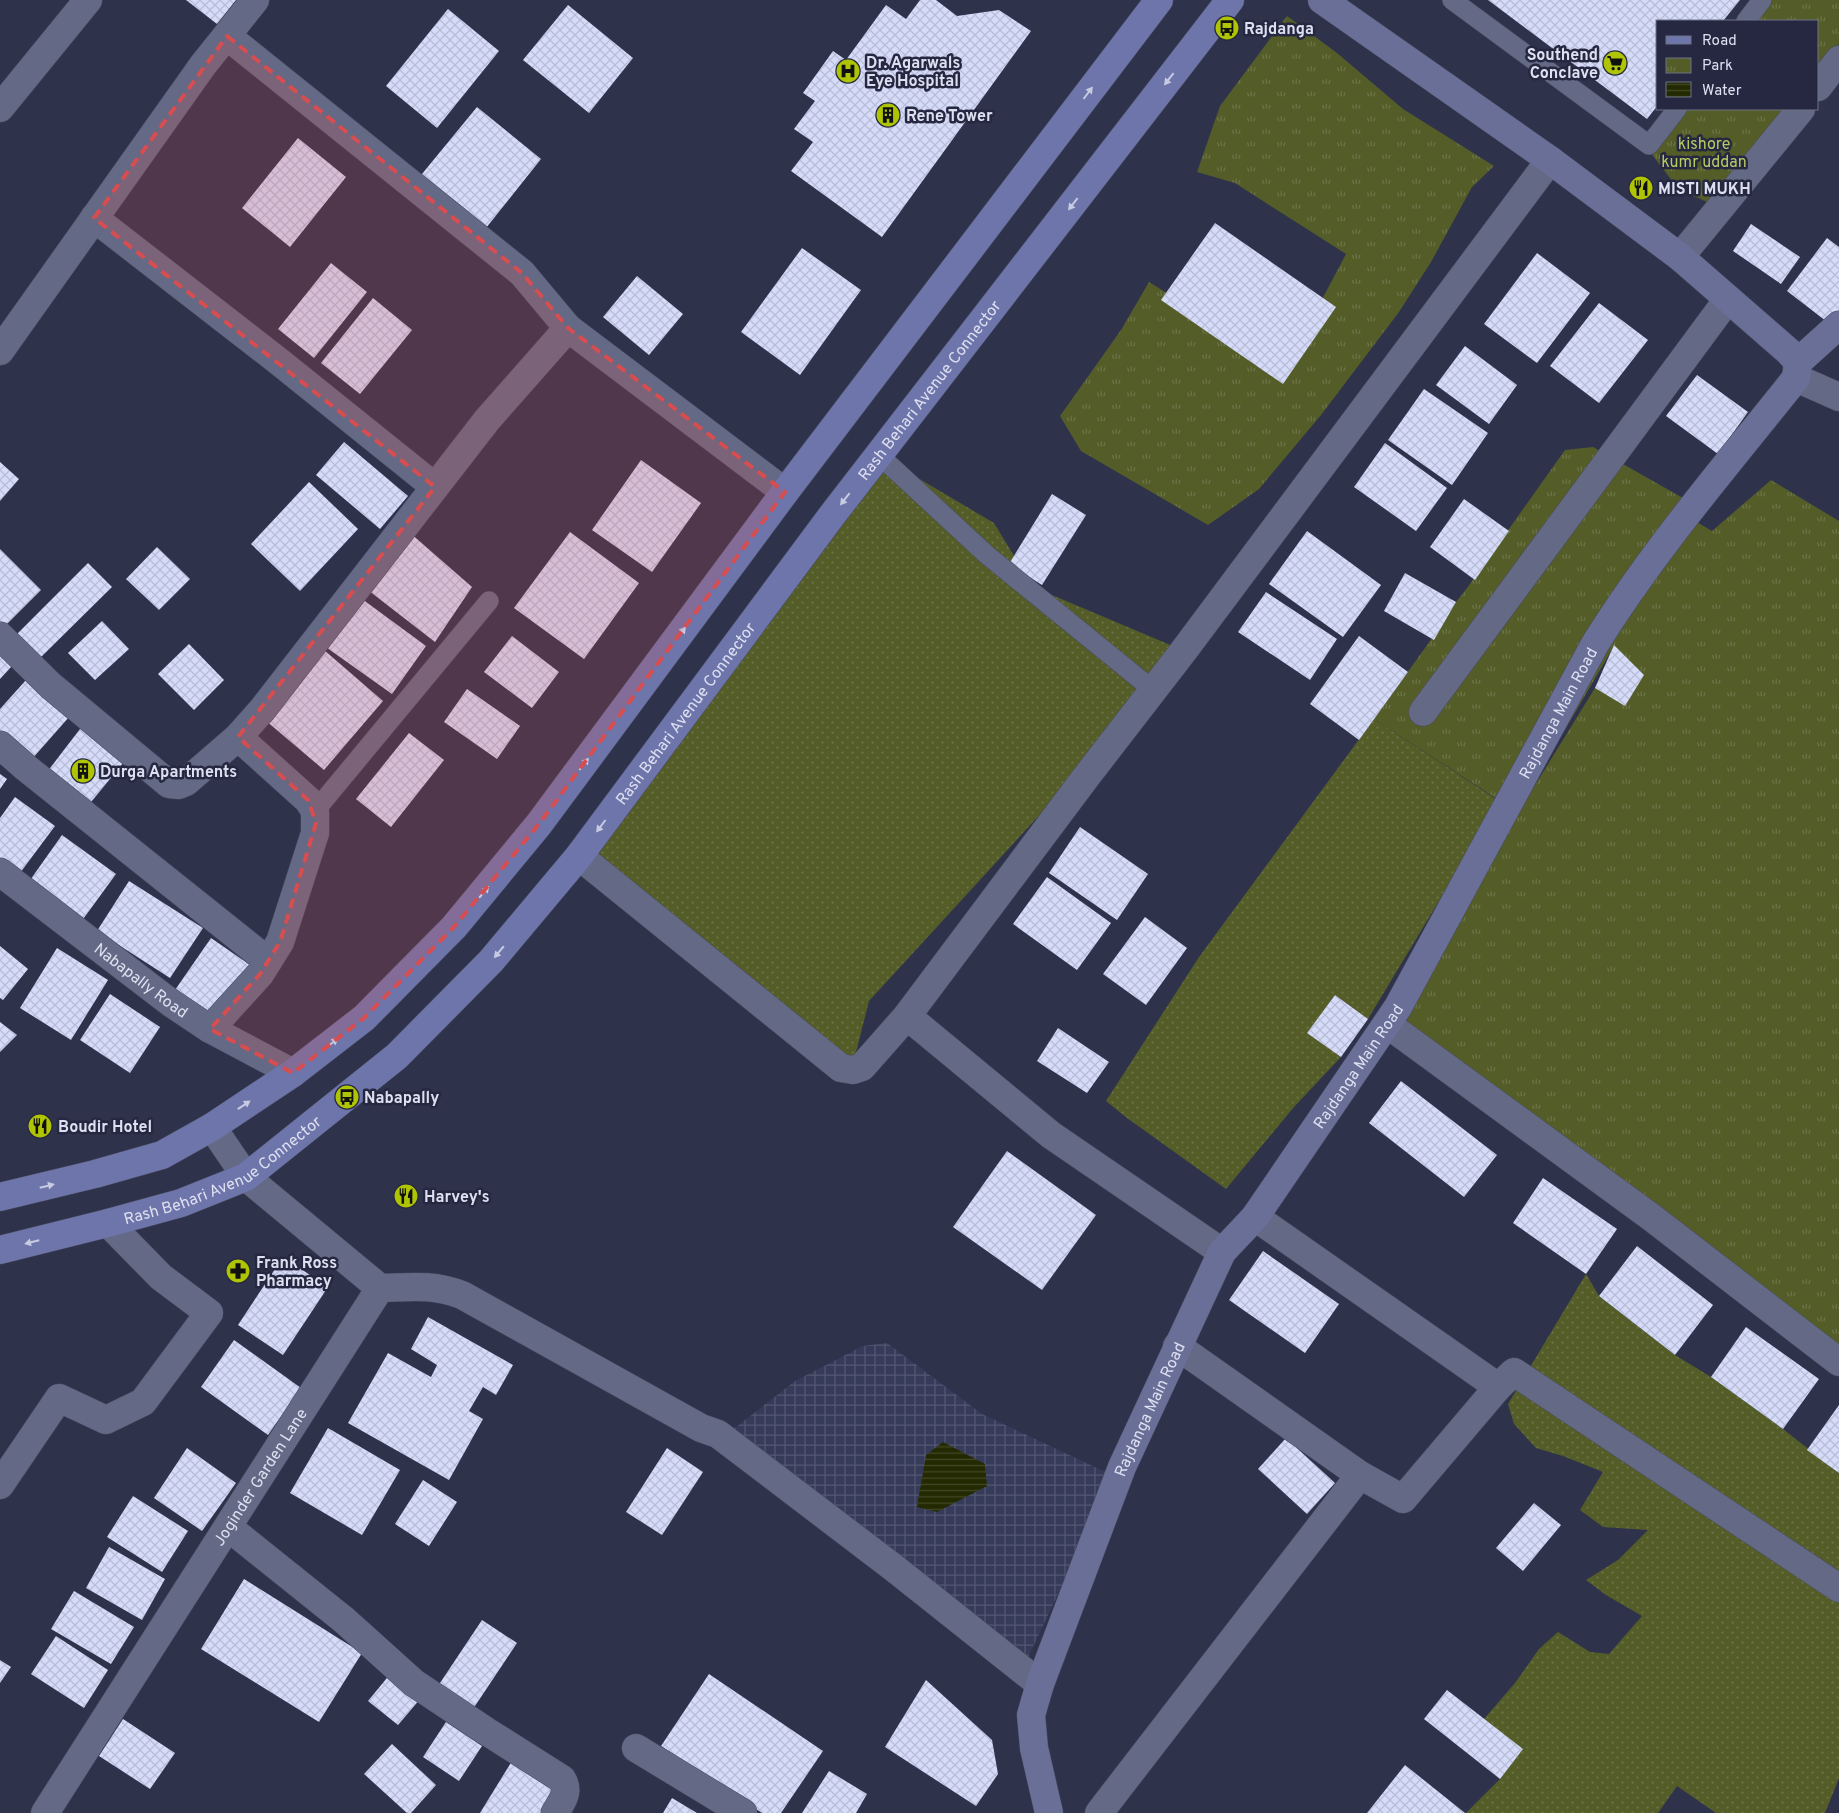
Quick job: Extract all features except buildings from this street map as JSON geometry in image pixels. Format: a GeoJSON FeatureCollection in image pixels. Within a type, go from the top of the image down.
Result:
{"type":"FeatureCollection","features":[{"type":"Feature","properties":{"kind":"main road"},"geometry":{"type":"LineString","coordinates":[[0,1198],[162,1155],[212,1127],[293,1073],[364,1018],[454,927],[539,824],[785,492],[1159,0]]}},
{"type":"Feature","properties":{"kind":"main road","name":"Rash Behari Avenue Connector"},"geometry":{"type":"LineString","coordinates":[[0,1250],[108,1223],[181,1202],[246,1176],[397,1056],[491,961],[579,856],[879,455],[1230,0]]}},
{"type":"Feature","properties":{"kind":"street"},"geometry":{"type":"LineString","coordinates":[[0,108],[88,0]]}},
{"type":"Feature","properties":{"kind":"street"},"geometry":{"type":"LineString","coordinates":[[0,350],[203,65],[255,0]]}},
{"type":"Feature","properties":{"kind":"street"},"geometry":{"type":"LineString","coordinates":[[1322,0],[1550,160],[1680,257],[1788,351],[1797,370],[1839,397]]}},
{"type":"Feature","properties":{"kind":"street"},"geometry":{"type":"LineString","coordinates":[[227,36],[522,273],[568,328],[785,492]]}},
{"type":"Feature","properties":{"kind":"street"},"geometry":{"type":"LineString","coordinates":[[1819,86],[1839,60]]}},
{"type":"Feature","properties":{"kind":"street"},"geometry":{"type":"LineString","coordinates":[[1680,257],[1800,110]]}},
{"type":"Feature","properties":{"kind":"street"},"geometry":{"type":"LineString","coordinates":[[579,856],[841,1068],[853,1070],[862,1067],[907,1016],[1550,160]]}},
{"type":"Feature","properties":{"kind":"street"},"geometry":{"type":"LineString","coordinates":[[94,218],[435,487]]}},
{"type":"Feature","properties":{"kind":"street"},"geometry":{"type":"LineString","coordinates":[[1423,712],[1728,299]]}},
{"type":"Feature","properties":{"kind":"street","name":"Rajdanga Main Road"},"geometry":{"type":"LineString","coordinates":[[1049,1813],[1034,1748],[1031,1715],[1040,1684],[1122,1467],[1222,1252],[1255,1217],[1387,1024],[1595,644],[1617,608],[1645,568],[1797,370],[1839,324]]}},
{"type":"Feature","properties":{"kind":"street"},"geometry":{"type":"LineString","coordinates":[[0,636],[50,685],[169,784],[179,785],[186,782],[238,737],[307,653],[487,420],[568,328]]}},
{"type":"Feature","properties":{"kind":"street"},"geometry":{"type":"LineString","coordinates":[[210,1028],[260,974],[280,942],[315,833],[314,811],[308,800],[238,737]]}},
{"type":"Feature","properties":{"kind":"street"},"geometry":{"type":"LineString","coordinates":[[0,745],[268,961]]}},
{"type":"Feature","properties":{"kind":"street","name":"Nabapally Road"},"geometry":{"type":"LineString","coordinates":[[0,872],[171,1003],[210,1028],[293,1073]]}},
{"type":"Feature","properties":{"kind":"street"},"geometry":{"type":"LineString","coordinates":[[907,1016],[1051,1134],[1222,1252]]}},
{"type":"Feature","properties":{"kind":"street"},"geometry":{"type":"LineString","coordinates":[[1387,1024],[1651,1217],[1839,1362]]}},
{"type":"Feature","properties":{"kind":"street"},"geometry":{"type":"LineString","coordinates":[[212,1127],[246,1176],[380,1288],[427,1286],[462,1295],[701,1428],[718,1434],[902,1574],[1040,1684]]}},
{"type":"Feature","properties":{"kind":"street"},"geometry":{"type":"LineString","coordinates":[[1255,1217],[1498,1387]]}},
{"type":"Feature","properties":{"kind":"street"},"geometry":{"type":"LineString","coordinates":[[0,1485],[59,1398],[106,1420],[143,1402],[209,1312],[161,1277],[108,1223]]}},
{"type":"Feature","properties":{"kind":"street","name":"Joginder Garden Lane"},"geometry":{"type":"LineString","coordinates":[[45,1813],[380,1288]]}},
{"type":"Feature","properties":{"kind":"street"},"geometry":{"type":"LineString","coordinates":[[1177,1346],[1360,1475],[1404,1499],[1498,1387],[1514,1372],[1839,1588]]}},
{"type":"Feature","properties":{"kind":"street"},"geometry":{"type":"LineString","coordinates":[[1099,1813],[1360,1475]]}},
{"type":"Feature","properties":{"kind":"street"},"geometry":{"type":"LineString","coordinates":[[228,1527],[344,1620],[414,1683],[562,1779],[566,1794],[555,1813]]}},
{"type":"Feature","properties":{"kind":"street"},"geometry":{"type":"LineString","coordinates":[[636,1748],[743,1813]]}},
{"type":"Feature","properties":{"kind":"lane"},"geometry":{"type":"LineString","coordinates":[[1452,0],[1649,145],[1676,110]]}},
{"type":"Feature","properties":{"kind":"lane"},"geometry":{"type":"LineString","coordinates":[[1747,20],[1762,0]]}},
{"type":"Feature","properties":{"kind":"lane"},"geometry":{"type":"LineString","coordinates":[[879,455],[987,555],[1153,690]]}},
{"type":"Feature","properties":{"kind":"lane"},"geometry":{"type":"LineString","coordinates":[[314,811],[489,601]]}},
{"type":"Feature","properties":{"kind":"highlighted area"},"geometry":{"type":"Polygon","coordinates":[[[227,36],[522,273],[568,328],[785,492],[539,824],[454,927],[364,1018],[293,1073],[210,1029],[260,974],[280,942],[316,823],[308,800],[238,737],[435,487],[94,218],[227,36]]]}},
{"type":"Feature","properties":{"kind":"shaded area"},"geometry":{"type":"Polygon","coordinates":[[[887,1343],[982,1414],[1114,1476],[1023,1668],[717,1442],[795,1381],[863,1346],[887,1343]]]}},
{"type":"Feature","properties":{"kind":"green space"},"geometry":{"type":"Polygon","coordinates":[[[1762,0],[1839,0],[1839,44],[1819,71],[1819,20],[1747,20],[1762,0]]]}},
{"type":"Feature","properties":{"kind":"green space"},"geometry":{"type":"Polygon","coordinates":[[[1287,16],[1337,53],[1403,109],[1494,166],[1472,187],[1431,262],[1399,312],[1321,415],[1259,489],[1208,525],[1081,451],[1060,416],[1121,330],[1149,282],[1226,330],[1310,322],[1346,254],[1235,183],[1197,172],[1220,106],[1287,16]]]}},
{"type":"Feature","properties":{"kind":"green space","name":"kishore kumr uddan"},"geometry":{"type":"Polygon","coordinates":[[[1680,110],[1789,110],[1717,206],[1679,190],[1651,153],[1680,110]]]}},
{"type":"Feature","properties":{"kind":"green space"},"geometry":{"type":"Polygon","coordinates":[[[1593,447],[1704,510],[1695,521],[1712,531],[1771,480],[1839,521],[1839,1347],[1687,1227],[1438,1046],[1397,1021],[1490,858],[1595,688],[1614,646],[1517,812],[1374,719],[1565,450],[1593,447]]]}},
{"type":"Feature","properties":{"kind":"green space"},"geometry":{"type":"Polygon","coordinates":[[[879,455],[994,523],[1033,587],[1175,647],[1077,774],[869,1001],[853,1064],[579,856],[879,455]]]}},
{"type":"Feature","properties":{"kind":"green space"},"geometry":{"type":"Polygon","coordinates":[[[1374,719],[1499,801],[1368,1019],[1335,995],[1308,1032],[1341,1057],[1294,1107],[1226,1189],[1106,1101],[1199,957],[1374,719]]]}},
{"type":"Feature","properties":{"kind":"green space"},"geometry":{"type":"Polygon","coordinates":[[[1586,1274],[1599,1296],[1675,1355],[1711,1377],[1783,1429],[1839,1473],[1839,1778],[1825,1813],[1716,1813],[1677,1786],[1658,1813],[1466,1813],[1500,1779],[1484,1719],[1515,1683],[1539,1649],[1558,1632],[1590,1652],[1609,1654],[1642,1616],[1606,1595],[1586,1580],[1618,1560],[1648,1530],[1603,1527],[1580,1510],[1603,1472],[1563,1456],[1536,1448],[1514,1424],[1508,1404],[1586,1274]]]}},
{"type":"Feature","properties":{"kind":"water"},"geometry":{"type":"Polygon","coordinates":[[[943,1442],[985,1464],[987,1486],[937,1512],[917,1507],[926,1455],[943,1442]]]}},
{"type":"Feature","properties":{"kind":"place","name":"Rajdanga"},"geometry":{"type":"Point","coordinates":[1227,28]}},
{"type":"Feature","properties":{"kind":"place","name":"Southend Conclave"},"geometry":{"type":"Point","coordinates":[1615,63]}},
{"type":"Feature","properties":{"kind":"place","name":"Dr. Agarwals Eye Hospital"},"geometry":{"type":"Point","coordinates":[848,71]}},
{"type":"Feature","properties":{"kind":"place","name":"Rene Tower"},"geometry":{"type":"Point","coordinates":[888,115]}},
{"type":"Feature","properties":{"kind":"place","name":"MISTI MUKH"},"geometry":{"type":"Point","coordinates":[1641,188]}},
{"type":"Feature","properties":{"kind":"place","name":"Durga Apartments"},"geometry":{"type":"Point","coordinates":[83,771]}},
{"type":"Feature","properties":{"kind":"place","name":"Nabapally"},"geometry":{"type":"Point","coordinates":[347,1097]}},
{"type":"Feature","properties":{"kind":"place","name":"Boudir Hotel"},"geometry":{"type":"Point","coordinates":[40,1126]}},
{"type":"Feature","properties":{"kind":"place","name":"Harvey's"},"geometry":{"type":"Point","coordinates":[406,1196]}},
{"type":"Feature","properties":{"kind":"place","name":"Frank Ross Pharmacy"},"geometry":{"type":"Point","coordinates":[238,1271]}}]}
